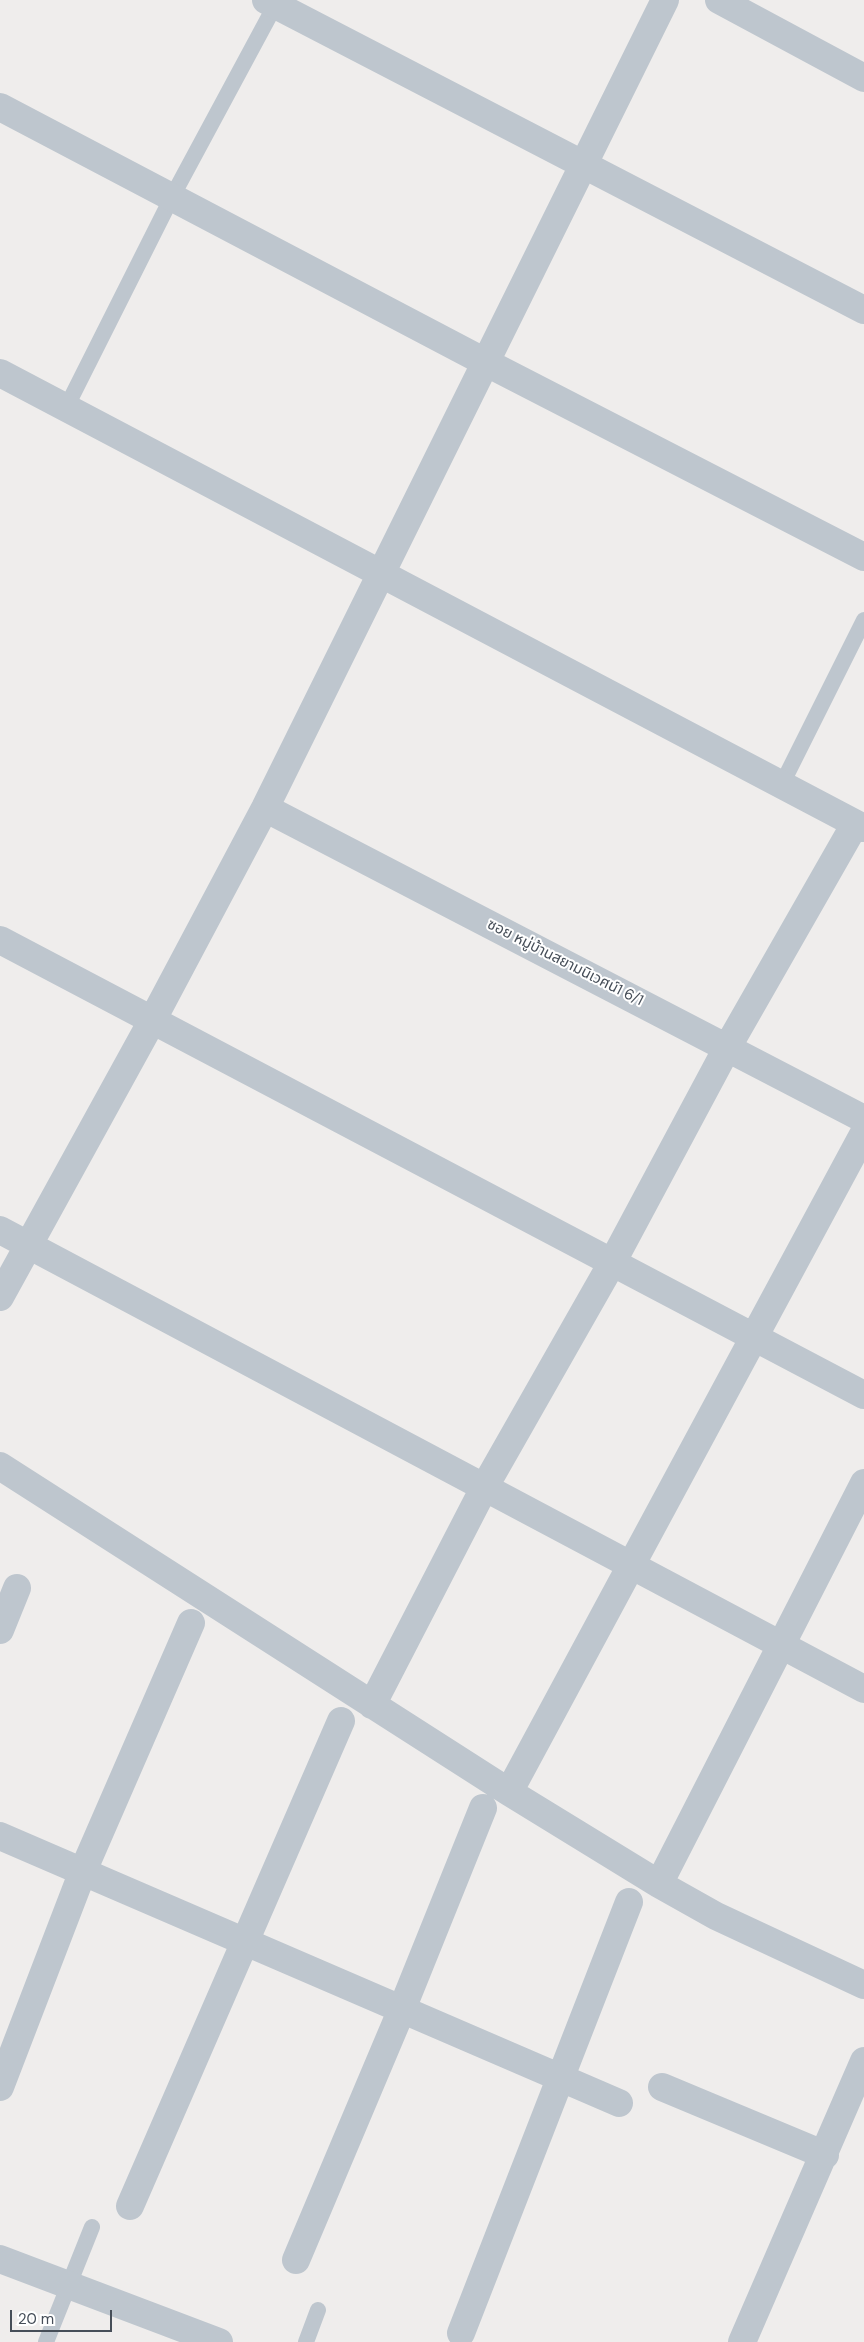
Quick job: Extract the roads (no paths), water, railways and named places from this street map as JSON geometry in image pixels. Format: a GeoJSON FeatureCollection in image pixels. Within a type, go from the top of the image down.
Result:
{"type":"FeatureCollection","features":[{"type":"Feature","properties":{"kind":"street"},"geometry":{"type":"LineString","coordinates":[[0,1297],[153,1019],[265,808],[665,0]]}},
{"type":"Feature","properties":{"kind":"street"},"geometry":{"type":"LineString","coordinates":[[719,0],[864,78]]}},
{"type":"Feature","properties":{"kind":"street"},"geometry":{"type":"LineString","coordinates":[[273,2],[864,310]]}},
{"type":"Feature","properties":{"kind":"street"},"geometry":{"type":"LineString","coordinates":[[0,107],[485,362],[864,557]]}},
{"type":"Feature","properties":{"kind":"street"},"geometry":{"type":"LineString","coordinates":[[0,373],[860,826],[728,1048],[612,1263],[484,1488],[372,1705]]}},
{"type":"Feature","properties":{"kind":"street","name":"ซอย หมู่บ้านสยามนิเวศน์1 6/1"},"geometry":{"type":"LineString","coordinates":[[265,808],[864,1119]]}},
{"type":"Feature","properties":{"kind":"street"},"geometry":{"type":"LineString","coordinates":[[0,940],[864,1395]]}},
{"type":"Feature","properties":{"kind":"street"},"geometry":{"type":"LineString","coordinates":[[510,1792],[864,1133]]}},
{"type":"Feature","properties":{"kind":"street"},"geometry":{"type":"LineString","coordinates":[[0,1230],[864,1689]]}},
{"type":"Feature","properties":{"kind":"street"},"geometry":{"type":"LineString","coordinates":[[0,1466],[372,1705],[659,1884],[716,1916],[864,1985]]}},
{"type":"Feature","properties":{"kind":"street"},"geometry":{"type":"LineString","coordinates":[[659,1884],[864,1483]]}},
{"type":"Feature","properties":{"kind":"street"},"geometry":{"type":"LineString","coordinates":[[0,1630],[17,1588]]}},
{"type":"Feature","properties":{"kind":"street"},"geometry":{"type":"LineString","coordinates":[[0,2087],[83,1871],[191,1624]]}},
{"type":"Feature","properties":{"kind":"street"},"geometry":{"type":"LineString","coordinates":[[130,2206],[341,1721]]}},
{"type":"Feature","properties":{"kind":"street"},"geometry":{"type":"LineString","coordinates":[[296,2260],[402,2009],[483,1808]]}},
{"type":"Feature","properties":{"kind":"street"},"geometry":{"type":"LineString","coordinates":[[0,1836],[619,2103]]}},
{"type":"Feature","properties":{"kind":"street"},"geometry":{"type":"LineString","coordinates":[[461,2333],[629,1902]]}},
{"type":"Feature","properties":{"kind":"street"},"geometry":{"type":"LineString","coordinates":[[742,2342],[825,2155],[864,2061]]}},
{"type":"Feature","properties":{"kind":"street"},"geometry":{"type":"LineString","coordinates":[[662,2087],[825,2155]]}},
{"type":"Feature","properties":{"kind":"street"},"geometry":{"type":"LineString","coordinates":[[0,2259],[219,2342]]}},
{"type":"Feature","properties":{"kind":"lane"},"geometry":{"type":"LineString","coordinates":[[66,408],[273,2]]}},
{"type":"Feature","properties":{"kind":"lane"},"geometry":{"type":"LineString","coordinates":[[782,784],[864,620]]}},
{"type":"Feature","properties":{"kind":"lane"},"geometry":{"type":"LineString","coordinates":[[46,2342],[92,2227]]}},
{"type":"Feature","properties":{"kind":"lane"},"geometry":{"type":"LineString","coordinates":[[306,2342],[318,2310]]}}]}
